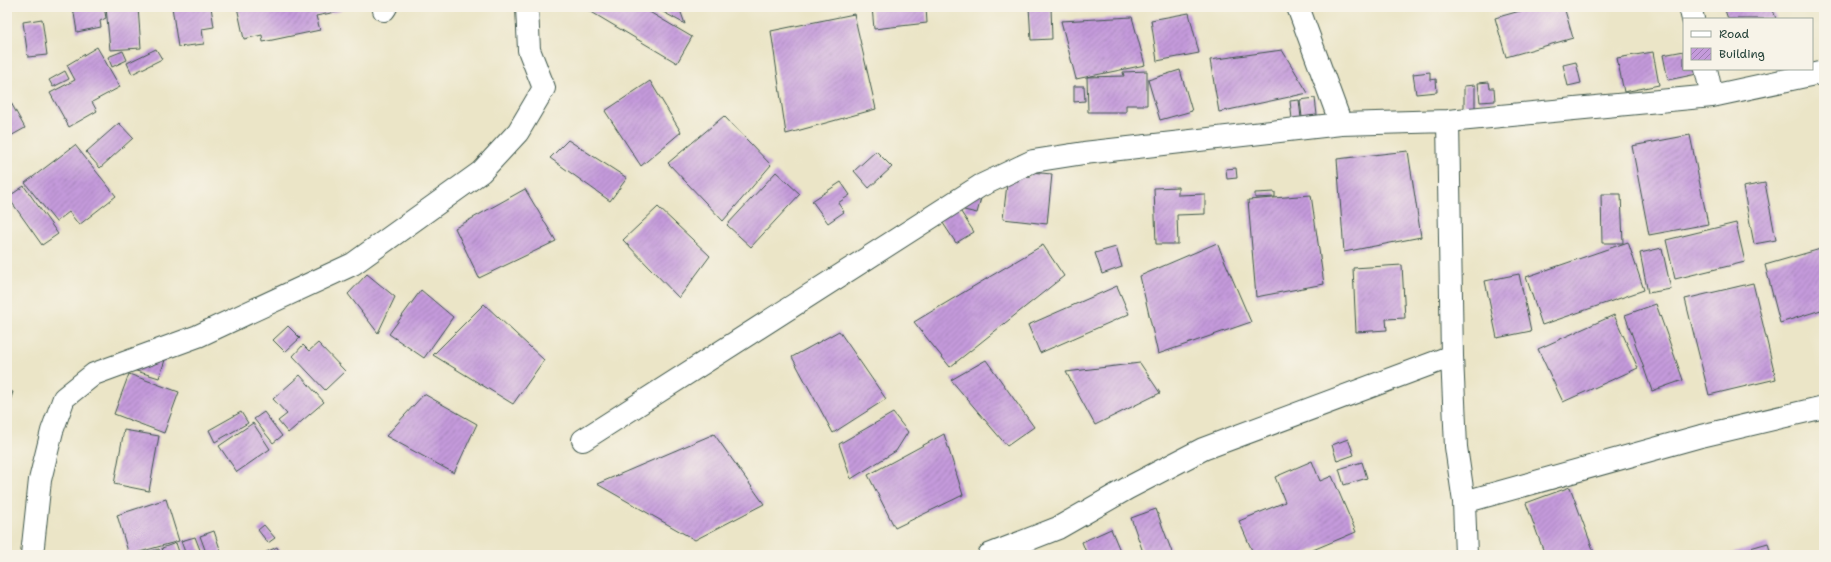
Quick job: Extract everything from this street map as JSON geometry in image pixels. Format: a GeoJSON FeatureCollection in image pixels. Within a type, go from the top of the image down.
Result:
{"type":"FeatureCollection","features":[{"type":"Feature","properties":{"kind":"street"},"geometry":{"type":"LineString","coordinates":[[32,555],[40,480],[52,431],[64,398],[94,374],[198,336],[353,264],[482,172],[518,132],[544,88],[530,50],[527,7]]}},
{"type":"Feature","properties":{"kind":"street"},"geometry":{"type":"LineString","coordinates":[[1298,7],[1341,124]]}},
{"type":"Feature","properties":{"kind":"street"},"geometry":{"type":"LineString","coordinates":[[1690,7],[1693,18]]}},
{"type":"Feature","properties":{"kind":"street"},"geometry":{"type":"LineString","coordinates":[[1706,70],[1712,96]]}},
{"type":"Feature","properties":{"kind":"street"},"geometry":{"type":"LineString","coordinates":[[583,440],[980,186],[1033,161],[1084,153],[1341,124],[1448,121],[1712,96],[1824,72]]}},
{"type":"Feature","properties":{"kind":"street"},"geometry":{"type":"LineString","coordinates":[[1448,121],[1452,356],[1456,447],[1464,502],[1466,555]]}},
{"type":"Feature","properties":{"kind":"street"},"geometry":{"type":"LineString","coordinates":[[989,555],[1058,528],[1128,488],[1202,449],[1452,356]]}},
{"type":"Feature","properties":{"kind":"street"},"geometry":{"type":"LineString","coordinates":[[1464,502],[1701,436],[1824,407]]}},
{"type":"Feature","properties":{"kind":"building"},"geometry":{"type":"Polygon","coordinates":[[[73,7],[104,7],[106,18],[100,21],[101,27],[77,32],[73,7]]]}},
{"type":"Feature","properties":{"kind":"building"},"geometry":{"type":"Polygon","coordinates":[[[106,7],[138,7],[141,48],[110,50],[106,7]]]}},
{"type":"Feature","properties":{"kind":"building"},"geometry":{"type":"Polygon","coordinates":[[[172,7],[211,7],[214,27],[202,29],[204,44],[178,47],[172,7]]]}},
{"type":"Feature","properties":{"kind":"building"},"geometry":{"type":"Polygon","coordinates":[[[237,7],[341,7],[341,11],[316,16],[320,30],[263,42],[262,35],[244,39],[237,7]]]}},
{"type":"Feature","properties":{"kind":"building"},"geometry":{"type":"Polygon","coordinates":[[[583,7],[641,7],[692,37],[677,63],[583,7]]]}},
{"type":"Feature","properties":{"kind":"building"},"geometry":{"type":"Polygon","coordinates":[[[654,7],[679,7],[685,24],[654,7]]]}},
{"type":"Feature","properties":{"kind":"building"},"geometry":{"type":"Polygon","coordinates":[[[872,7],[926,7],[927,23],[874,29],[872,7]]]}},
{"type":"Feature","properties":{"kind":"building"},"geometry":{"type":"Polygon","coordinates":[[[1029,7],[1051,7],[1052,39],[1031,40],[1029,7]]]}},
{"type":"Feature","properties":{"kind":"building"},"geometry":{"type":"Polygon","coordinates":[[[1534,7],[1564,7],[1573,38],[1506,57],[1495,18],[1534,7]]]}},
{"type":"Feature","properties":{"kind":"building"},"geometry":{"type":"Polygon","coordinates":[[[1724,7],[1772,7],[1776,18],[1728,18],[1724,7]]]}},
{"type":"Feature","properties":{"kind":"building"},"geometry":{"type":"Polygon","coordinates":[[[1189,13],[1199,53],[1157,61],[1151,20],[1189,13]]]}},
{"type":"Feature","properties":{"kind":"building"},"geometry":{"type":"Polygon","coordinates":[[[854,14],[876,109],[786,134],[771,31],[854,14]]]}},
{"type":"Feature","properties":{"kind":"building"},"geometry":{"type":"Polygon","coordinates":[[[1132,17],[1145,65],[1076,79],[1061,21],[1132,17]]]}},
{"type":"Feature","properties":{"kind":"building"},"geometry":{"type":"Polygon","coordinates":[[[42,19],[47,55],[28,57],[23,22],[42,19]]]}},
{"type":"Feature","properties":{"kind":"building"},"geometry":{"type":"Polygon","coordinates":[[[97,47],[120,87],[92,102],[97,111],[69,127],[50,93],[75,80],[67,65],[97,47]]]}},
{"type":"Feature","properties":{"kind":"building"},"geometry":{"type":"Polygon","coordinates":[[[156,49],[162,59],[132,74],[127,63],[156,49]]]}},
{"type":"Feature","properties":{"kind":"building"},"geometry":{"type":"Polygon","coordinates":[[[1282,50],[1308,93],[1219,112],[1210,60],[1282,50]]]}},
{"type":"Feature","properties":{"kind":"building"},"geometry":{"type":"Polygon","coordinates":[[[123,51],[127,60],[112,67],[108,57],[123,51]]]}},
{"type":"Feature","properties":{"kind":"building"},"geometry":{"type":"Polygon","coordinates":[[[1683,51],[1683,70],[1695,70],[1697,74],[1668,80],[1663,55],[1683,51]]]}},
{"type":"Feature","properties":{"kind":"building"},"geometry":{"type":"Polygon","coordinates":[[[1653,52],[1659,85],[1624,92],[1617,58],[1653,52]]]}},
{"type":"Feature","properties":{"kind":"building"},"geometry":{"type":"Polygon","coordinates":[[[1576,62],[1581,83],[1568,86],[1563,65],[1576,62]]]}},
{"type":"Feature","properties":{"kind":"building"},"geometry":{"type":"Polygon","coordinates":[[[1180,70],[1192,111],[1160,120],[1148,80],[1180,70]]]}},
{"type":"Feature","properties":{"kind":"building"},"geometry":{"type":"Polygon","coordinates":[[[65,71],[69,79],[53,87],[49,80],[65,71]]]}},
{"type":"Feature","properties":{"kind":"building"},"geometry":{"type":"Polygon","coordinates":[[[1147,71],[1147,105],[1126,105],[1126,112],[1088,112],[1087,77],[1124,76],[1123,72],[1147,71]]]}},
{"type":"Feature","properties":{"kind":"building"},"geometry":{"type":"Polygon","coordinates":[[[1430,72],[1430,80],[1436,79],[1437,92],[1416,94],[1413,74],[1430,72]]]}},
{"type":"Feature","properties":{"kind":"building"},"geometry":{"type":"Polygon","coordinates":[[[650,81],[681,132],[641,166],[605,111],[650,81]]]}},
{"type":"Feature","properties":{"kind":"building"},"geometry":{"type":"Polygon","coordinates":[[[1489,82],[1490,88],[1494,88],[1495,101],[1480,102],[1478,83],[1489,82]]]}},
{"type":"Feature","properties":{"kind":"building"},"geometry":{"type":"Polygon","coordinates":[[[1475,85],[1475,108],[1464,108],[1464,86],[1475,85]]]}},
{"type":"Feature","properties":{"kind":"building"},"geometry":{"type":"Polygon","coordinates":[[[1074,86],[1084,86],[1085,101],[1074,102],[1074,86]]]}},
{"type":"Feature","properties":{"kind":"building"},"geometry":{"type":"Polygon","coordinates":[[[1315,98],[1317,115],[1302,117],[1300,100],[1315,98]]]}},
{"type":"Feature","properties":{"kind":"building"},"geometry":{"type":"Polygon","coordinates":[[[1299,100],[1301,118],[1292,119],[1290,101],[1299,100]]]}},
{"type":"Feature","properties":{"kind":"building"},"geometry":{"type":"Polygon","coordinates":[[[10,101],[25,128],[7,138],[7,102],[10,101]]]}},
{"type":"Feature","properties":{"kind":"building"},"geometry":{"type":"Polygon","coordinates":[[[724,116],[771,165],[723,221],[668,163],[724,116]]]}},
{"type":"Feature","properties":{"kind":"building"},"geometry":{"type":"Polygon","coordinates":[[[119,123],[133,138],[100,168],[86,152],[119,123]]]}},
{"type":"Feature","properties":{"kind":"building"},"geometry":{"type":"Polygon","coordinates":[[[1690,135],[1708,224],[1649,235],[1632,146],[1690,135]]]}},
{"type":"Feature","properties":{"kind":"building"},"geometry":{"type":"Polygon","coordinates":[[[568,140],[627,178],[610,201],[550,158],[568,140]]]}},
{"type":"Feature","properties":{"kind":"building"},"geometry":{"type":"Polygon","coordinates":[[[75,145],[116,196],[79,225],[69,212],[56,222],[25,183],[75,145]]]}},
{"type":"Feature","properties":{"kind":"building"},"geometry":{"type":"Polygon","coordinates":[[[876,151],[892,167],[869,188],[854,171],[876,151]]]}},
{"type":"Feature","properties":{"kind":"building"},"geometry":{"type":"Polygon","coordinates":[[[1408,151],[1421,237],[1344,252],[1337,159],[1408,151]]]}},
{"type":"Feature","properties":{"kind":"building"},"geometry":{"type":"Polygon","coordinates":[[[1236,168],[1237,178],[1227,179],[1226,169],[1236,168]]]}},
{"type":"Feature","properties":{"kind":"building"},"geometry":{"type":"Polygon","coordinates":[[[776,172],[800,194],[751,247],[727,225],[776,172]]]}},
{"type":"Feature","properties":{"kind":"building"},"geometry":{"type":"Polygon","coordinates":[[[1030,172],[1052,174],[1047,224],[1003,219],[1008,175],[1030,177],[1030,172]]]}},
{"type":"Feature","properties":{"kind":"building"},"geometry":{"type":"Polygon","coordinates":[[[841,182],[850,195],[838,203],[844,212],[828,223],[812,201],[841,182]]]}},
{"type":"Feature","properties":{"kind":"building"},"geometry":{"type":"Polygon","coordinates":[[[1765,183],[1776,240],[1754,244],[1743,187],[1765,183]]]}},
{"type":"Feature","properties":{"kind":"building"},"geometry":{"type":"Polygon","coordinates":[[[24,186],[58,234],[42,245],[8,197],[24,186]]]}},
{"type":"Feature","properties":{"kind":"building"},"geometry":{"type":"Polygon","coordinates":[[[1178,187],[1178,195],[1205,194],[1205,214],[1177,215],[1178,244],[1156,244],[1154,188],[1178,187]]]}},
{"type":"Feature","properties":{"kind":"building"},"geometry":{"type":"Polygon","coordinates":[[[970,188],[983,191],[977,213],[964,210],[970,188]]]}},
{"type":"Feature","properties":{"kind":"building"},"geometry":{"type":"Polygon","coordinates":[[[525,189],[556,241],[479,278],[455,228],[525,189]]]}},
{"type":"Feature","properties":{"kind":"building"},"geometry":{"type":"Polygon","coordinates":[[[1275,192],[1275,197],[1255,198],[1255,193],[1275,192]]]}},
{"type":"Feature","properties":{"kind":"building"},"geometry":{"type":"Polygon","coordinates":[[[1601,194],[1621,194],[1623,243],[1602,243],[1601,194]]]}},
{"type":"Feature","properties":{"kind":"building"},"geometry":{"type":"Polygon","coordinates":[[[1311,195],[1324,284],[1256,297],[1248,200],[1311,195]]]}},
{"type":"Feature","properties":{"kind":"building"},"geometry":{"type":"Polygon","coordinates":[[[957,206],[974,232],[956,243],[939,217],[957,206]]]}},
{"type":"Feature","properties":{"kind":"building"},"geometry":{"type":"Polygon","coordinates":[[[658,207],[710,256],[679,298],[623,240],[658,207]]]}},
{"type":"Feature","properties":{"kind":"building"},"geometry":{"type":"Polygon","coordinates":[[[1736,223],[1745,262],[1675,279],[1666,240],[1736,223]]]}},
{"type":"Feature","properties":{"kind":"building"},"geometry":{"type":"Polygon","coordinates":[[[1628,242],[1644,290],[1542,325],[1526,277],[1628,242]]]}},
{"type":"Feature","properties":{"kind":"building"},"geometry":{"type":"Polygon","coordinates":[[[1217,243],[1251,322],[1158,354],[1140,276],[1217,243]]]}},
{"type":"Feature","properties":{"kind":"building"},"geometry":{"type":"Polygon","coordinates":[[[1043,245],[1064,276],[950,367],[914,322],[1043,245]]]}},
{"type":"Feature","properties":{"kind":"building"},"geometry":{"type":"Polygon","coordinates":[[[1116,247],[1122,267],[1102,274],[1095,253],[1116,247]]]}},
{"type":"Feature","properties":{"kind":"building"},"geometry":{"type":"Polygon","coordinates":[[[1662,248],[1671,289],[1648,293],[1640,253],[1662,248]]]}},
{"type":"Feature","properties":{"kind":"building"},"geometry":{"type":"Polygon","coordinates":[[[1824,248],[1824,309],[1780,323],[1765,265],[1824,248]]]}},
{"type":"Feature","properties":{"kind":"building"},"geometry":{"type":"Polygon","coordinates":[[[1402,265],[1405,318],[1386,319],[1387,330],[1356,332],[1353,268],[1402,265]]]}},
{"type":"Feature","properties":{"kind":"building"},"geometry":{"type":"Polygon","coordinates":[[[367,274],[395,297],[378,333],[348,294],[367,274]]]}},
{"type":"Feature","properties":{"kind":"building"},"geometry":{"type":"Polygon","coordinates":[[[1519,274],[1531,331],[1497,338],[1485,281],[1519,274]]]}},
{"type":"Feature","properties":{"kind":"building"},"geometry":{"type":"Polygon","coordinates":[[[1753,283],[1776,379],[1709,395],[1685,299],[1753,283]]]}},
{"type":"Feature","properties":{"kind":"building"},"geometry":{"type":"Polygon","coordinates":[[[1117,286],[1129,314],[1040,353],[1028,325],[1117,286]]]}},
{"type":"Feature","properties":{"kind":"building"},"geometry":{"type":"Polygon","coordinates":[[[421,290],[453,317],[424,358],[389,334],[421,290]]]}},
{"type":"Feature","properties":{"kind":"building"},"geometry":{"type":"Polygon","coordinates":[[[484,304],[544,360],[513,404],[433,355],[484,304]]]}},
{"type":"Feature","properties":{"kind":"building"},"geometry":{"type":"Polygon","coordinates":[[[1656,304],[1683,380],[1652,391],[1625,315],[1656,304]]]}},
{"type":"Feature","properties":{"kind":"building"},"geometry":{"type":"Polygon","coordinates":[[[1614,315],[1638,368],[1563,402],[1538,349],[1614,315]]]}},
{"type":"Feature","properties":{"kind":"building"},"geometry":{"type":"Polygon","coordinates":[[[288,326],[300,338],[285,352],[273,340],[288,326]]]}},
{"type":"Feature","properties":{"kind":"building"},"geometry":{"type":"Polygon","coordinates":[[[839,331],[886,399],[833,433],[792,357],[839,331]]]}},
{"type":"Feature","properties":{"kind":"building"},"geometry":{"type":"Polygon","coordinates":[[[318,343],[345,371],[325,390],[293,356],[303,345],[309,351],[318,343]]]}},
{"type":"Feature","properties":{"kind":"building"},"geometry":{"type":"Polygon","coordinates":[[[166,357],[159,378],[130,369],[166,357]]]}},
{"type":"Feature","properties":{"kind":"building"},"geometry":{"type":"Polygon","coordinates":[[[986,360],[1034,427],[1007,446],[951,380],[986,360]]]}},
{"type":"Feature","properties":{"kind":"building"},"geometry":{"type":"Polygon","coordinates":[[[1140,363],[1160,393],[1095,425],[1066,372],[1140,363]]]}},
{"type":"Feature","properties":{"kind":"building"},"geometry":{"type":"Polygon","coordinates":[[[129,374],[179,392],[164,433],[114,414],[129,374]]]}},
{"type":"Feature","properties":{"kind":"building"},"geometry":{"type":"Polygon","coordinates":[[[300,375],[324,402],[288,433],[278,421],[287,414],[273,399],[300,375]]]}},
{"type":"Feature","properties":{"kind":"building"},"geometry":{"type":"Polygon","coordinates":[[[7,391],[13,392],[7,410],[7,391]]]}},
{"type":"Feature","properties":{"kind":"building"},"geometry":{"type":"Polygon","coordinates":[[[424,394],[477,424],[454,473],[386,436],[424,394]]]}},
{"type":"Feature","properties":{"kind":"building"},"geometry":{"type":"Polygon","coordinates":[[[241,412],[248,423],[215,442],[209,430],[241,412]]]}},
{"type":"Feature","properties":{"kind":"building"},"geometry":{"type":"Polygon","coordinates":[[[264,412],[282,436],[273,443],[254,419],[264,412]]]}},
{"type":"Feature","properties":{"kind":"building"},"geometry":{"type":"Polygon","coordinates":[[[893,413],[908,432],[896,451],[851,479],[839,444],[893,413]]]}},
{"type":"Feature","properties":{"kind":"building"},"geometry":{"type":"Polygon","coordinates":[[[253,423],[270,449],[237,472],[219,446],[253,423]]]}},
{"type":"Feature","properties":{"kind":"building"},"geometry":{"type":"Polygon","coordinates":[[[124,430],[159,436],[149,491],[114,484],[124,430]]]}},
{"type":"Feature","properties":{"kind":"building"},"geometry":{"type":"Polygon","coordinates":[[[714,434],[764,504],[695,540],[597,484],[714,434]]]}},
{"type":"Feature","properties":{"kind":"building"},"geometry":{"type":"Polygon","coordinates":[[[944,434],[963,495],[895,528],[868,475],[944,434]]]}},
{"type":"Feature","properties":{"kind":"building"},"geometry":{"type":"Polygon","coordinates":[[[1348,439],[1354,455],[1337,461],[1332,445],[1348,439]]]}},
{"type":"Feature","properties":{"kind":"building"},"geometry":{"type":"Polygon","coordinates":[[[1312,461],[1320,481],[1332,476],[1356,532],[1301,555],[1254,555],[1239,521],[1285,502],[1275,477],[1312,461]]]}},
{"type":"Feature","properties":{"kind":"building"},"geometry":{"type":"Polygon","coordinates":[[[1362,462],[1367,478],[1344,485],[1339,469],[1362,462]]]}},
{"type":"Feature","properties":{"kind":"building"},"geometry":{"type":"Polygon","coordinates":[[[1570,487],[1595,555],[1545,555],[1526,503],[1570,487]]]}},
{"type":"Feature","properties":{"kind":"building"},"geometry":{"type":"Polygon","coordinates":[[[166,499],[179,541],[129,555],[117,515],[166,499]]]}},
{"type":"Feature","properties":{"kind":"building"},"geometry":{"type":"Polygon","coordinates":[[[1156,509],[1173,555],[1144,555],[1131,518],[1156,509]]]}},
{"type":"Feature","properties":{"kind":"building"},"geometry":{"type":"Polygon","coordinates":[[[264,525],[275,538],[268,543],[258,530],[264,525]]]}},
{"type":"Feature","properties":{"kind":"building"},"geometry":{"type":"Polygon","coordinates":[[[1111,529],[1121,553],[1117,555],[1087,555],[1082,542],[1111,529]]]}},
{"type":"Feature","properties":{"kind":"building"},"geometry":{"type":"Polygon","coordinates":[[[214,531],[222,555],[207,555],[200,536],[214,531]]]}},
{"type":"Feature","properties":{"kind":"building"},"geometry":{"type":"Polygon","coordinates":[[[195,537],[202,555],[186,555],[181,541],[195,537]]]}},
{"type":"Feature","properties":{"kind":"building"},"geometry":{"type":"Polygon","coordinates":[[[176,543],[180,555],[164,555],[162,548],[176,543]]]}},
{"type":"Feature","properties":{"kind":"building"},"geometry":{"type":"Polygon","coordinates":[[[1768,543],[1771,555],[1726,555],[1768,543]]]}},
{"type":"Feature","properties":{"kind":"building"},"geometry":{"type":"Polygon","coordinates":[[[277,547],[281,555],[260,555],[277,547]]]}},
{"type":"Feature","properties":{"kind":"building"},"geometry":{"type":"Polygon","coordinates":[[[159,549],[161,555],[146,555],[145,553],[159,549]]]}}]}
